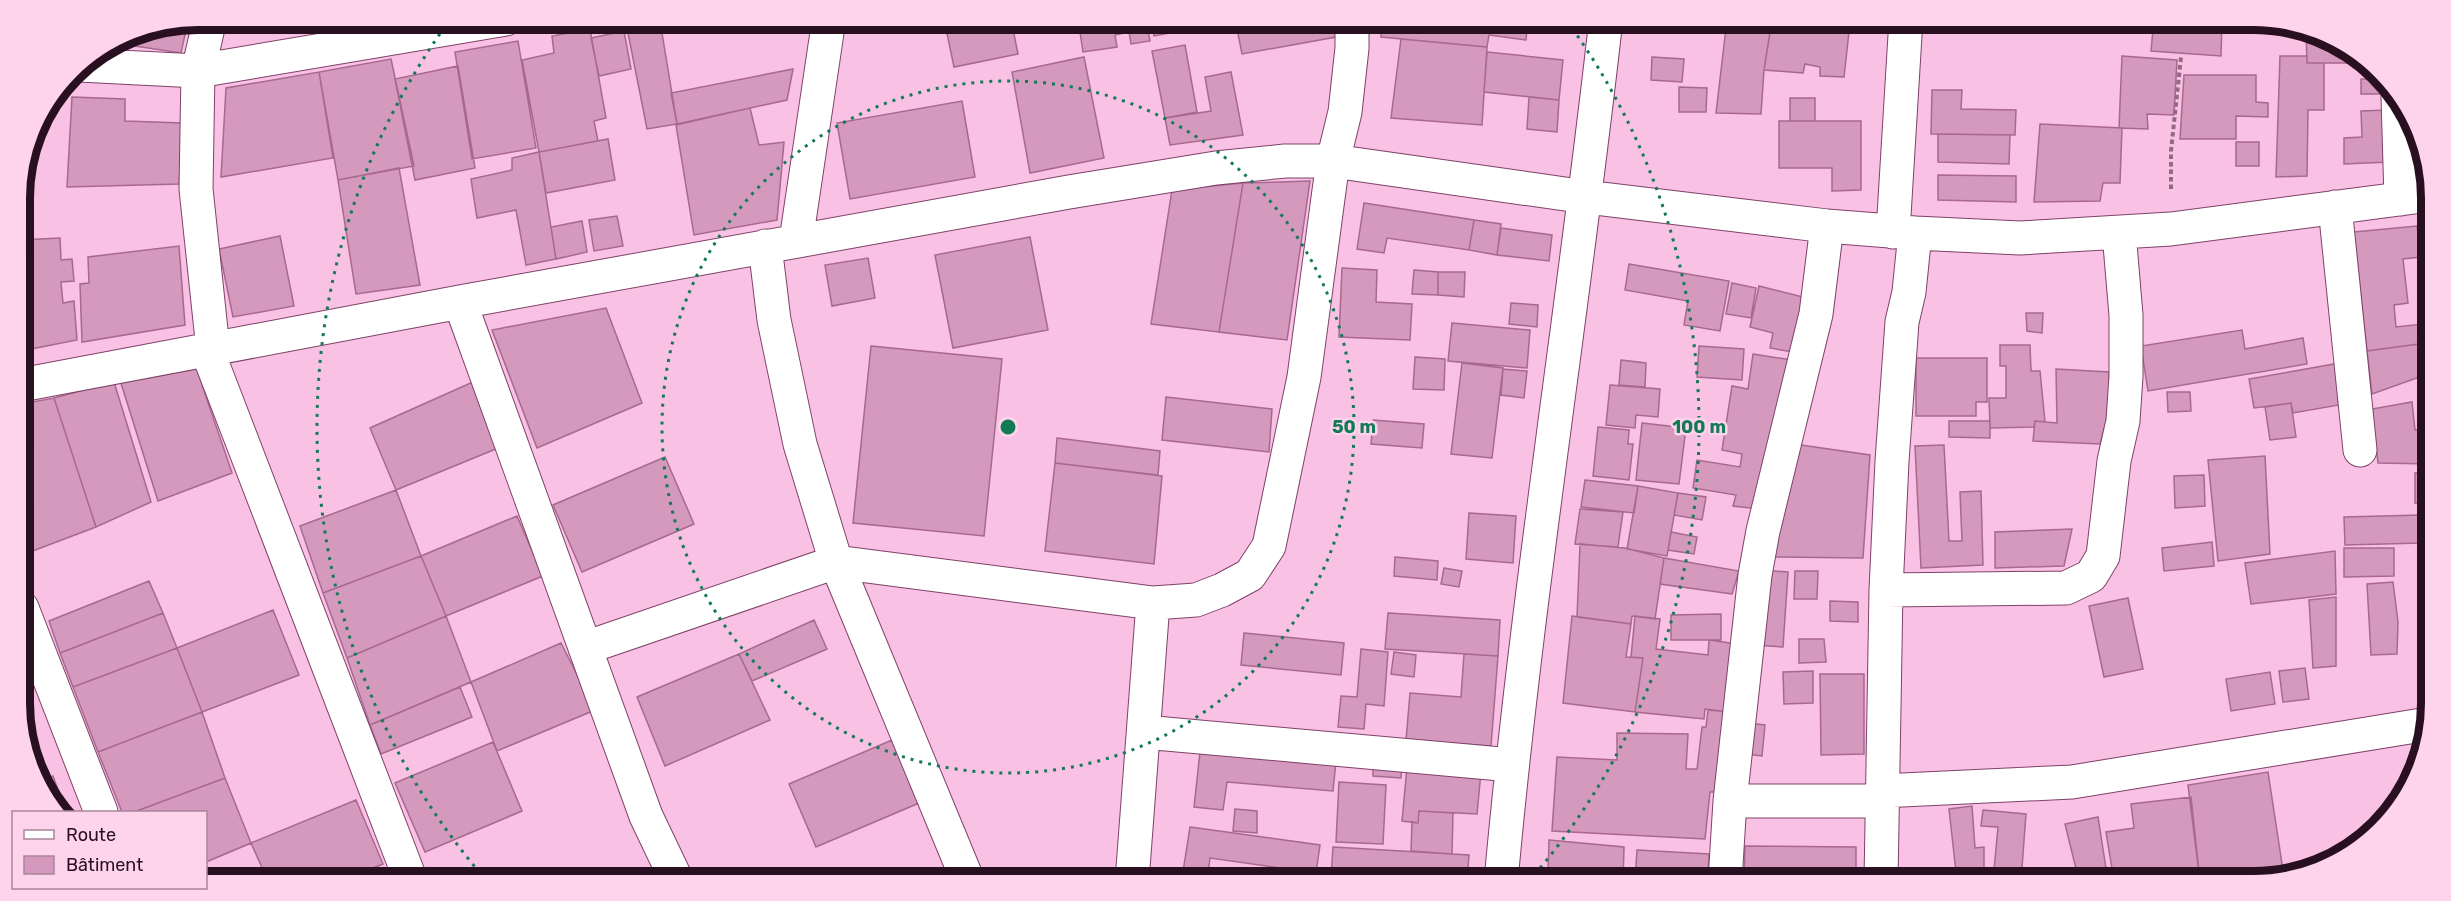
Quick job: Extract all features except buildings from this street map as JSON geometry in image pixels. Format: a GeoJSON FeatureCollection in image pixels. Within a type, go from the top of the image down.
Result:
{"type":"FeatureCollection","features":[{"type":"Feature","properties":{"kind":"street"},"geometry":{"type":"LineString","coordinates":[[208,30],[198,71],[196,189],[210,349],[407,871]]}},
{"type":"Feature","properties":{"kind":"street"},"geometry":{"type":"LineString","coordinates":[[95,66],[198,71],[446,30]]}},
{"type":"Feature","properties":{"kind":"street"},"geometry":{"type":"LineString","coordinates":[[796,241],[828,30]]}},
{"type":"Feature","properties":{"kind":"street"},"geometry":{"type":"LineString","coordinates":[[585,648],[836,562],[1153,603],[1196,600],[1222,590],[1250,575],[1269,546],[1304,377],[1333,161],[1345,112],[1352,30]]}},
{"type":"Feature","properties":{"kind":"street"},"geometry":{"type":"LineString","coordinates":[[1502,871],[1512,765],[1586,196],[1605,30]]}},
{"type":"Feature","properties":{"kind":"street"},"geometry":{"type":"LineString","coordinates":[[1881,871],[1886,590],[1892,461],[1902,322],[1909,292],[1904,232],[1906,30]]}},
{"type":"Feature","properties":{"kind":"street"},"geometry":{"type":"LineString","coordinates":[[30,383],[765,246],[1216,168],[1284,161],[1333,161],[1827,226],[2020,238],[2171,229],[2416,197],[2403,121]]}},
{"type":"Feature","properties":{"kind":"street"},"geometry":{"type":"LineString","coordinates":[[2335,207],[2360,450]]}},
{"type":"Feature","properties":{"kind":"street"},"geometry":{"type":"LineString","coordinates":[[1726,871],[1730,801],[1755,575],[1763,531],[1816,314],[1827,226]]}},
{"type":"Feature","properties":{"kind":"street"},"geometry":{"type":"LineString","coordinates":[[1886,590],[2066,588],[2091,576],[2103,556],[2114,461],[2124,410],[2126,315],[2119,232]]}},
{"type":"Feature","properties":{"kind":"street"},"geometry":{"type":"LineString","coordinates":[[765,246],[774,320],[798,433],[836,562],[964,871]]}},
{"type":"Feature","properties":{"kind":"street"},"geometry":{"type":"LineString","coordinates":[[460,302],[646,816],[672,871]]}},
{"type":"Feature","properties":{"kind":"street"},"geometry":{"type":"LineString","coordinates":[[1133,871],[1153,603]]}},
{"type":"Feature","properties":{"kind":"street"},"geometry":{"type":"LineString","coordinates":[[30,629],[100,811]]}},
{"type":"Feature","properties":{"kind":"street"},"geometry":{"type":"LineString","coordinates":[[1730,801],[1881,796],[2072,782],[2419,725]]}},
{"type":"Feature","properties":{"kind":"street"},"geometry":{"type":"LineString","coordinates":[[1144,732],[1512,765]]}},
{"type":"Feature","properties":{"kind":"path"},"geometry":{"type":"LineString","coordinates":[[2171,229],[2171,151],[2181,57]]}}]}
